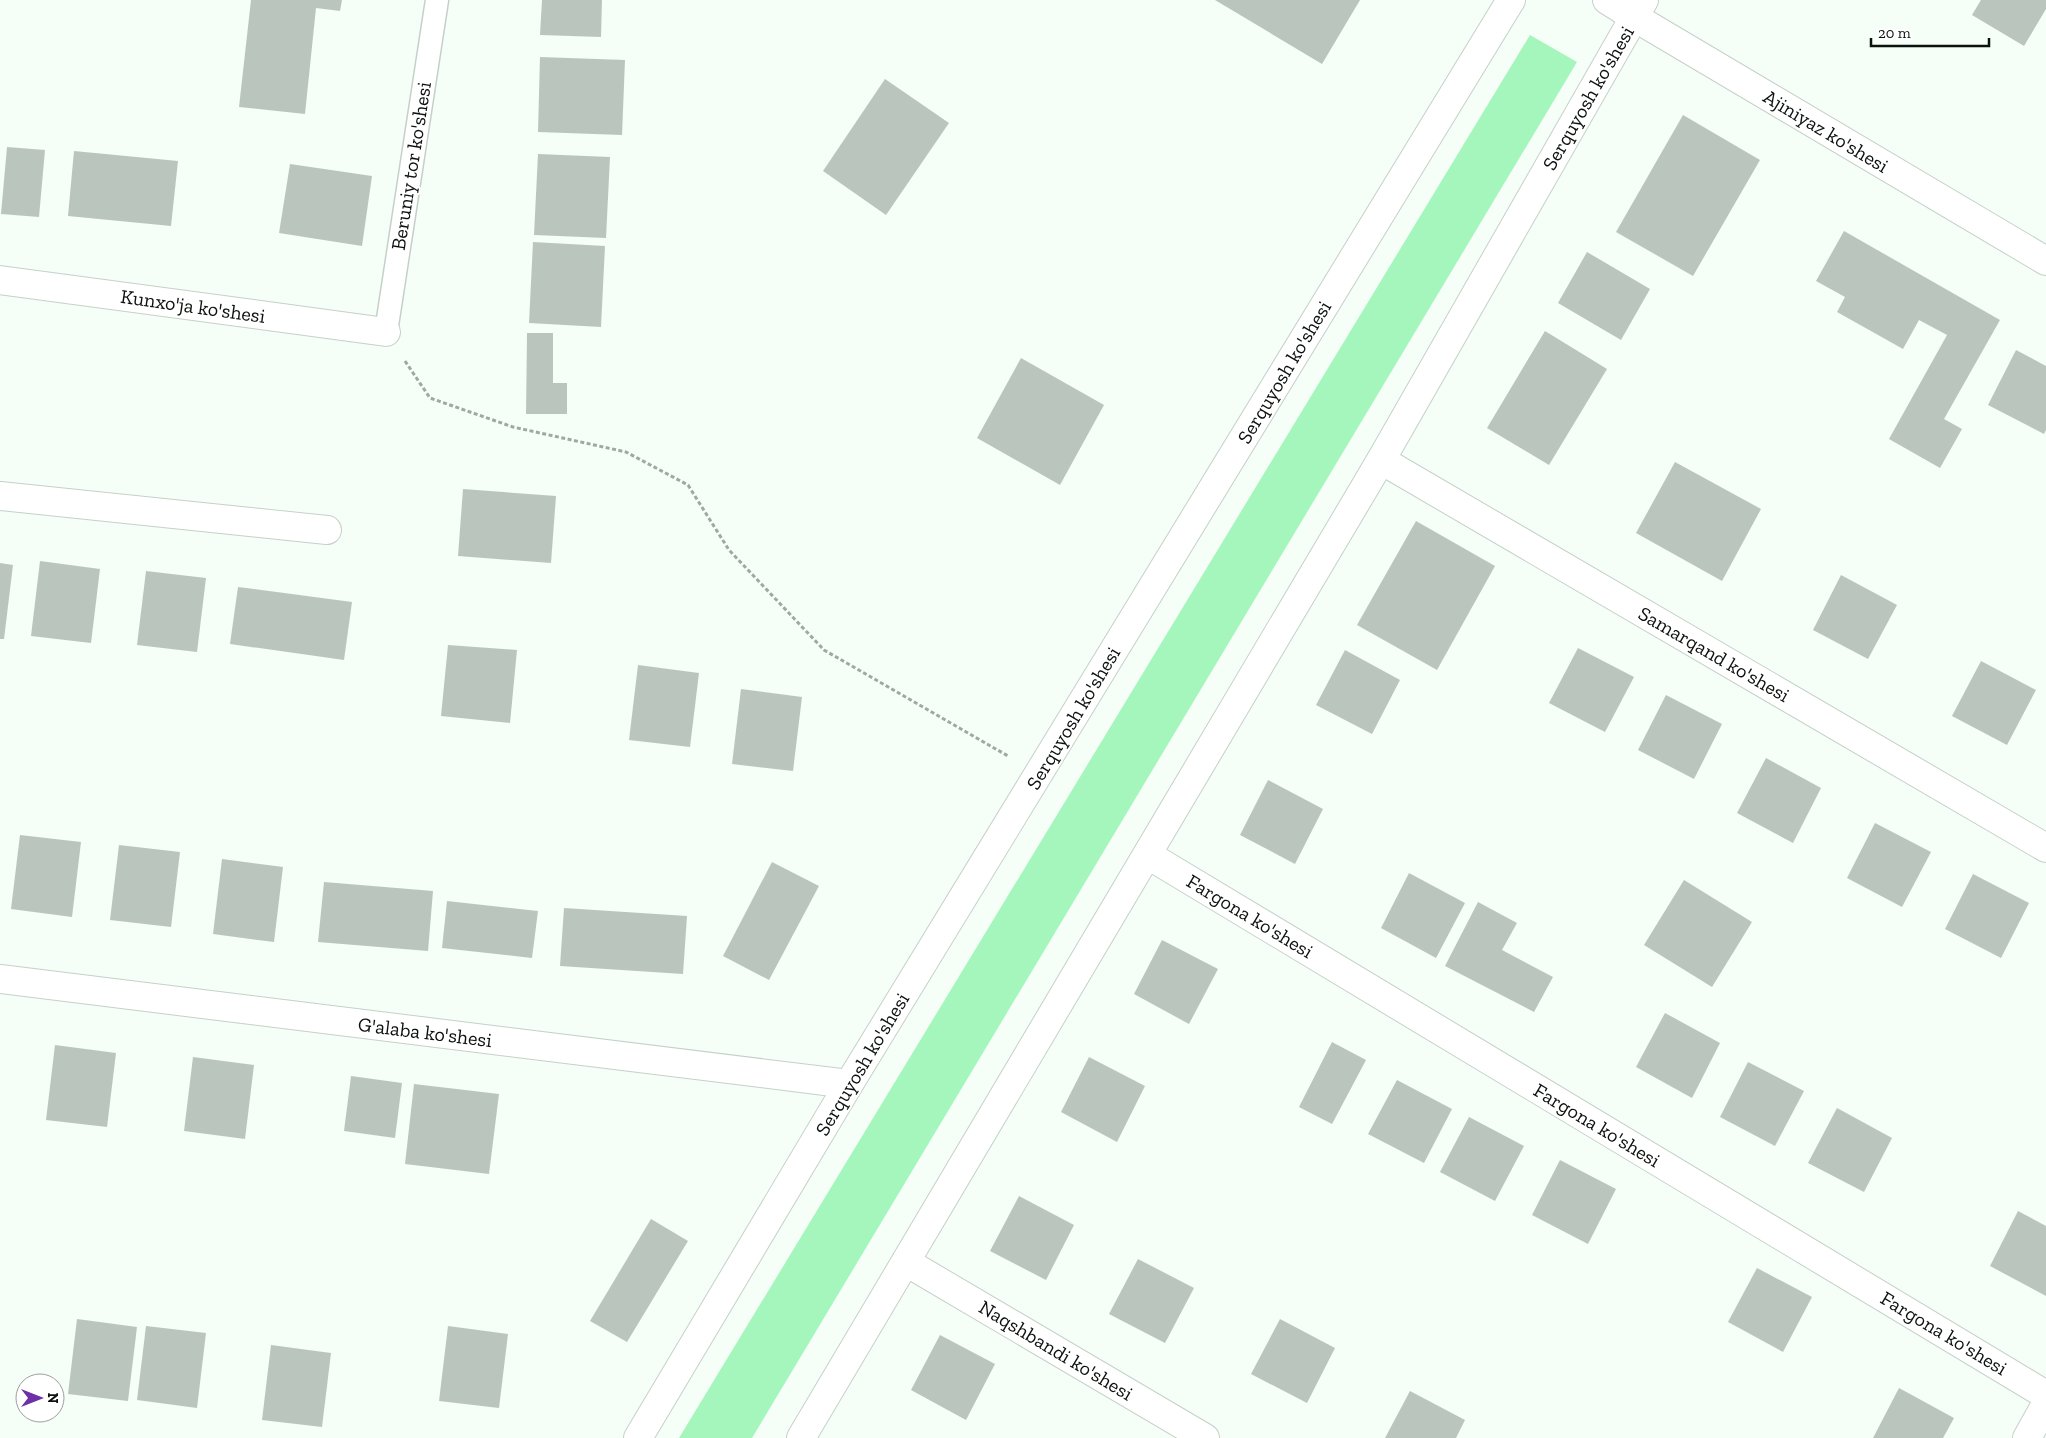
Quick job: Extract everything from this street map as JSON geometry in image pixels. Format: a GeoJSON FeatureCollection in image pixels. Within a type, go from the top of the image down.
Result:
{"type":"FeatureCollection","features":[{"type":"Feature","properties":{"kind":"street","name":"Serquyosh ko'shesi"},"geometry":{"type":"LineString","coordinates":[[638,1438],[849,1084],[1511,0]]}},
{"type":"Feature","properties":{"kind":"street","name":"Ajiniyaz ko'shesi"},"geometry":{"type":"LineString","coordinates":[[1606,0],[1639,8],[2046,261]]}},
{"type":"Feature","properties":{"kind":"street","name":"Serquyosh ko'shesi"},"geometry":{"type":"LineString","coordinates":[[801,1438],[1381,460],[1639,8]]}},
{"type":"Feature","properties":{"kind":"street","name":"Kunxo'ja ko'shesi"},"geometry":{"type":"LineString","coordinates":[[0,280],[386,332]]}},
{"type":"Feature","properties":{"kind":"street","name":"Samarqand ko'shesi"},"geometry":{"type":"LineString","coordinates":[[1381,460],[2046,848]]}},
{"type":"Feature","properties":{"kind":"street"},"geometry":{"type":"LineString","coordinates":[[0,496],[327,530]]}},
{"type":"Feature","properties":{"kind":"street","name":"Fargona ko'shesi"},"geometry":{"type":"LineString","coordinates":[[1148,855],[2046,1394]]}},
{"type":"Feature","properties":{"kind":"street","name":"G'alaba ko'shesi"},"geometry":{"type":"LineString","coordinates":[[0,980],[849,1084]]}},
{"type":"Feature","properties":{"kind":"street","name":"Naqshbandi ko'shesi"},"geometry":{"type":"LineString","coordinates":[[906,1262],[1205,1438]]}},
{"type":"Feature","properties":{"kind":"street"},"geometry":{"type":"LineString","coordinates":[[2026,1438],[2046,1404]]}},
{"type":"Feature","properties":{"kind":"lane","name":"Beruniy tor ko'shesi"},"geometry":{"type":"LineString","coordinates":[[386,332],[437,0]]}},
{"type":"Feature","properties":{"kind":"path"},"geometry":{"type":"LineString","coordinates":[[386,332],[430,398],[513,427],[626,452],[688,485],[729,550],[824,650],[1039,773]]}},
{"type":"Feature","properties":{"kind":"green space"},"geometry":{"type":"Polygon","coordinates":[[[1530,35],[1577,62],[752,1438],[679,1438],[1530,35]]]}},
{"type":"Feature","properties":{"kind":"building"},"geometry":{"type":"Polygon","coordinates":[[[251,0],[342,0],[340,11],[316,8],[305,114],[239,107],[251,0]]]}},
{"type":"Feature","properties":{"kind":"building"},"geometry":{"type":"Polygon","coordinates":[[[542,0],[602,0],[601,37],[540,35],[542,0]]]}},
{"type":"Feature","properties":{"kind":"building"},"geometry":{"type":"Polygon","coordinates":[[[1215,0],[1360,0],[1322,64],[1215,0]]]}},
{"type":"Feature","properties":{"kind":"building"},"geometry":{"type":"Polygon","coordinates":[[[1981,0],[2046,0],[2046,9],[2024,46],[1972,15],[1981,0]]]}},
{"type":"Feature","properties":{"kind":"building"},"geometry":{"type":"Polygon","coordinates":[[[540,57],[625,60],[622,135],[538,132],[540,57]]]}},
{"type":"Feature","properties":{"kind":"building"},"geometry":{"type":"Polygon","coordinates":[[[885,79],[949,123],[886,215],[823,171],[885,79]]]}},
{"type":"Feature","properties":{"kind":"building"},"geometry":{"type":"Polygon","coordinates":[[[1683,115],[1760,160],[1693,276],[1616,232],[1683,115]]]}},
{"type":"Feature","properties":{"kind":"building"},"geometry":{"type":"Polygon","coordinates":[[[7,147],[45,150],[39,217],[1,214],[7,147]]]}},
{"type":"Feature","properties":{"kind":"building"},"geometry":{"type":"Polygon","coordinates":[[[74,151],[178,161],[171,226],[68,216],[74,151]]]}},
{"type":"Feature","properties":{"kind":"building"},"geometry":{"type":"Polygon","coordinates":[[[538,154],[610,157],[606,238],[534,235],[538,154]]]}},
{"type":"Feature","properties":{"kind":"building"},"geometry":{"type":"Polygon","coordinates":[[[290,164],[372,176],[362,246],[279,233],[290,164]]]}},
{"type":"Feature","properties":{"kind":"building"},"geometry":{"type":"Polygon","coordinates":[[[1844,231],[2000,320],[1944,419],[1962,429],[1940,468],[1889,439],[1947,335],[1919,320],[1903,349],[1837,312],[1845,297],[1816,281],[1844,231]]]}},
{"type":"Feature","properties":{"kind":"building"},"geometry":{"type":"Polygon","coordinates":[[[533,242],[605,246],[601,327],[529,323],[533,242]]]}},
{"type":"Feature","properties":{"kind":"building"},"geometry":{"type":"Polygon","coordinates":[[[1587,252],[1650,289],[1621,340],[1558,303],[1587,252]]]}},
{"type":"Feature","properties":{"kind":"building"},"geometry":{"type":"Polygon","coordinates":[[[1545,331],[1607,369],[1549,465],[1487,428],[1545,331]]]}},
{"type":"Feature","properties":{"kind":"building"},"geometry":{"type":"Polygon","coordinates":[[[527,333],[553,333],[553,383],[567,383],[567,414],[526,414],[527,333]]]}},
{"type":"Feature","properties":{"kind":"building"},"geometry":{"type":"Polygon","coordinates":[[[2016,350],[2046,366],[2046,430],[2044,434],[1988,405],[2016,350]]]}},
{"type":"Feature","properties":{"kind":"building"},"geometry":{"type":"Polygon","coordinates":[[[1021,358],[1104,405],[1060,485],[977,438],[1021,358]]]}},
{"type":"Feature","properties":{"kind":"building"},"geometry":{"type":"Polygon","coordinates":[[[1675,462],[1761,509],[1722,581],[1636,533],[1675,462]]]}},
{"type":"Feature","properties":{"kind":"building"},"geometry":{"type":"Polygon","coordinates":[[[463,489],[556,496],[551,563],[458,556],[463,489]]]}},
{"type":"Feature","properties":{"kind":"building"},"geometry":{"type":"Polygon","coordinates":[[[1416,521],[1495,566],[1437,670],[1357,625],[1416,521]]]}},
{"type":"Feature","properties":{"kind":"building"},"geometry":{"type":"Polygon","coordinates":[[[40,561],[100,569],[91,643],[31,636],[40,561]]]}},
{"type":"Feature","properties":{"kind":"building"},"geometry":{"type":"Polygon","coordinates":[[[0,563],[13,565],[4,639],[0,639],[0,563]]]}},
{"type":"Feature","properties":{"kind":"building"},"geometry":{"type":"Polygon","coordinates":[[[146,571],[206,578],[197,652],[137,645],[146,571]]]}},
{"type":"Feature","properties":{"kind":"building"},"geometry":{"type":"Polygon","coordinates":[[[1841,575],[1897,605],[1868,659],[1813,630],[1841,575]]]}},
{"type":"Feature","properties":{"kind":"building"},"geometry":{"type":"Polygon","coordinates":[[[238,587],[352,602],[344,660],[230,644],[238,587]]]}},
{"type":"Feature","properties":{"kind":"building"},"geometry":{"type":"Polygon","coordinates":[[[448,645],[517,650],[510,723],[441,716],[448,645]]]}},
{"type":"Feature","properties":{"kind":"building"},"geometry":{"type":"Polygon","coordinates":[[[1578,648],[1634,677],[1605,732],[1549,703],[1578,648]]]}},
{"type":"Feature","properties":{"kind":"building"},"geometry":{"type":"Polygon","coordinates":[[[1345,650],[1400,680],[1372,734],[1316,705],[1345,650]]]}},
{"type":"Feature","properties":{"kind":"building"},"geometry":{"type":"Polygon","coordinates":[[[1981,661],[2036,690],[2007,745],[1952,716],[1981,661]]]}},
{"type":"Feature","properties":{"kind":"building"},"geometry":{"type":"Polygon","coordinates":[[[638,665],[699,673],[690,747],[629,740],[638,665]]]}},
{"type":"Feature","properties":{"kind":"building"},"geometry":{"type":"Polygon","coordinates":[[[741,689],[802,697],[793,771],[732,764],[741,689]]]}},
{"type":"Feature","properties":{"kind":"building"},"geometry":{"type":"Polygon","coordinates":[[[1666,695],[1722,724],[1694,779],[1638,750],[1666,695]]]}},
{"type":"Feature","properties":{"kind":"building"},"geometry":{"type":"Polygon","coordinates":[[[1766,758],[1821,788],[1793,843],[1737,813],[1766,758]]]}},
{"type":"Feature","properties":{"kind":"building"},"geometry":{"type":"Polygon","coordinates":[[[1268,780],[1323,809],[1295,864],[1240,835],[1268,780]]]}},
{"type":"Feature","properties":{"kind":"building"},"geometry":{"type":"Polygon","coordinates":[[[1875,823],[1931,852],[1902,907],[1847,878],[1875,823]]]}},
{"type":"Feature","properties":{"kind":"building"},"geometry":{"type":"Polygon","coordinates":[[[20,835],[81,842],[72,917],[11,909],[20,835]]]}},
{"type":"Feature","properties":{"kind":"building"},"geometry":{"type":"Polygon","coordinates":[[[119,845],[180,852],[171,927],[110,920],[119,845]]]}},
{"type":"Feature","properties":{"kind":"building"},"geometry":{"type":"Polygon","coordinates":[[[222,859],[283,867],[274,942],[213,934],[222,859]]]}},
{"type":"Feature","properties":{"kind":"building"},"geometry":{"type":"Polygon","coordinates":[[[772,862],[819,886],[769,980],[723,956],[772,862]]]}},
{"type":"Feature","properties":{"kind":"building"},"geometry":{"type":"Polygon","coordinates":[[[1409,873],[1465,903],[1436,958],[1381,928],[1409,873]]]}},
{"type":"Feature","properties":{"kind":"building"},"geometry":{"type":"Polygon","coordinates":[[[1973,874],[2029,903],[2001,958],[1945,929],[1973,874]]]}},
{"type":"Feature","properties":{"kind":"building"},"geometry":{"type":"Polygon","coordinates":[[[1684,880],[1752,922],[1712,987],[1644,945],[1684,880]]]}},
{"type":"Feature","properties":{"kind":"building"},"geometry":{"type":"Polygon","coordinates":[[[324,882],[433,891],[428,951],[318,942],[324,882]]]}},
{"type":"Feature","properties":{"kind":"building"},"geometry":{"type":"Polygon","coordinates":[[[447,901],[538,911],[532,958],[442,948],[447,901]]]}},
{"type":"Feature","properties":{"kind":"building"},"geometry":{"type":"Polygon","coordinates":[[[1478,902],[1517,923],[1502,950],[1553,977],[1534,1012],[1445,966],[1478,902]]]}},
{"type":"Feature","properties":{"kind":"building"},"geometry":{"type":"Polygon","coordinates":[[[564,908],[687,916],[683,974],[560,966],[564,908]]]}},
{"type":"Feature","properties":{"kind":"building"},"geometry":{"type":"Polygon","coordinates":[[[1162,940],[1218,969],[1189,1024],[1134,994],[1162,940]]]}},
{"type":"Feature","properties":{"kind":"building"},"geometry":{"type":"Polygon","coordinates":[[[1665,1013],[1720,1043],[1692,1098],[1636,1067],[1665,1013]]]}},
{"type":"Feature","properties":{"kind":"building"},"geometry":{"type":"Polygon","coordinates":[[[1332,1042],[1366,1060],[1332,1124],[1299,1107],[1332,1042]]]}},
{"type":"Feature","properties":{"kind":"building"},"geometry":{"type":"Polygon","coordinates":[[[55,1045],[116,1053],[107,1127],[46,1120],[55,1045]]]}},
{"type":"Feature","properties":{"kind":"building"},"geometry":{"type":"Polygon","coordinates":[[[193,1057],[254,1065],[245,1139],[184,1131],[193,1057]]]}},
{"type":"Feature","properties":{"kind":"building"},"geometry":{"type":"Polygon","coordinates":[[[1089,1057],[1145,1086],[1117,1142],[1061,1112],[1089,1057]]]}},
{"type":"Feature","properties":{"kind":"building"},"geometry":{"type":"Polygon","coordinates":[[[1748,1062],[1804,1091],[1775,1146],[1720,1117],[1748,1062]]]}},
{"type":"Feature","properties":{"kind":"building"},"geometry":{"type":"Polygon","coordinates":[[[351,1076],[402,1083],[395,1138],[344,1131],[351,1076]]]}},
{"type":"Feature","properties":{"kind":"building"},"geometry":{"type":"Polygon","coordinates":[[[1397,1080],[1452,1109],[1424,1163],[1368,1134],[1397,1080]]]}},
{"type":"Feature","properties":{"kind":"building"},"geometry":{"type":"Polygon","coordinates":[[[414,1084],[499,1094],[489,1174],[405,1164],[414,1084]]]}},
{"type":"Feature","properties":{"kind":"building"},"geometry":{"type":"Polygon","coordinates":[[[1837,1108],[1892,1138],[1864,1192],[1808,1163],[1837,1108]]]}},
{"type":"Feature","properties":{"kind":"building"},"geometry":{"type":"Polygon","coordinates":[[[1469,1117],[1524,1146],[1495,1201],[1440,1172],[1469,1117]]]}},
{"type":"Feature","properties":{"kind":"building"},"geometry":{"type":"Polygon","coordinates":[[[1560,1160],[1616,1189],[1588,1244],[1532,1215],[1560,1160]]]}},
{"type":"Feature","properties":{"kind":"building"},"geometry":{"type":"Polygon","coordinates":[[[1019,1196],[1074,1225],[1046,1280],[990,1251],[1019,1196]]]}},
{"type":"Feature","properties":{"kind":"building"},"geometry":{"type":"Polygon","coordinates":[[[2018,1211],[2046,1226],[2046,1296],[1990,1266],[2018,1211]]]}},
{"type":"Feature","properties":{"kind":"building"},"geometry":{"type":"Polygon","coordinates":[[[651,1219],[688,1241],[627,1342],[590,1321],[651,1219]]]}},
{"type":"Feature","properties":{"kind":"building"},"geometry":{"type":"Polygon","coordinates":[[[1138,1259],[1194,1288],[1165,1343],[1109,1314],[1138,1259]]]}},
{"type":"Feature","properties":{"kind":"building"},"geometry":{"type":"Polygon","coordinates":[[[1757,1268],[1812,1297],[1783,1352],[1728,1322],[1757,1268]]]}},
{"type":"Feature","properties":{"kind":"building"},"geometry":{"type":"Polygon","coordinates":[[[77,1319],[137,1327],[128,1401],[68,1394],[77,1319]]]}},
{"type":"Feature","properties":{"kind":"building"},"geometry":{"type":"Polygon","coordinates":[[[1280,1319],[1335,1348],[1307,1403],[1251,1374],[1280,1319]]]}},
{"type":"Feature","properties":{"kind":"building"},"geometry":{"type":"Polygon","coordinates":[[[146,1326],[206,1333],[197,1408],[137,1400],[146,1326]]]}},
{"type":"Feature","properties":{"kind":"building"},"geometry":{"type":"Polygon","coordinates":[[[448,1326],[508,1334],[499,1408],[439,1401],[448,1326]]]}},
{"type":"Feature","properties":{"kind":"building"},"geometry":{"type":"Polygon","coordinates":[[[940,1335],[995,1364],[966,1420],[911,1390],[940,1335]]]}},
{"type":"Feature","properties":{"kind":"building"},"geometry":{"type":"Polygon","coordinates":[[[271,1345],[331,1353],[322,1427],[262,1420],[271,1345]]]}},
{"type":"Feature","properties":{"kind":"building"},"geometry":{"type":"Polygon","coordinates":[[[1899,1388],[1954,1418],[1943,1438],[1873,1438],[1899,1388]]]}},
{"type":"Feature","properties":{"kind":"building"},"geometry":{"type":"Polygon","coordinates":[[[1410,1391],[1465,1420],[1456,1438],[1385,1438],[1410,1391]]]}}]}
